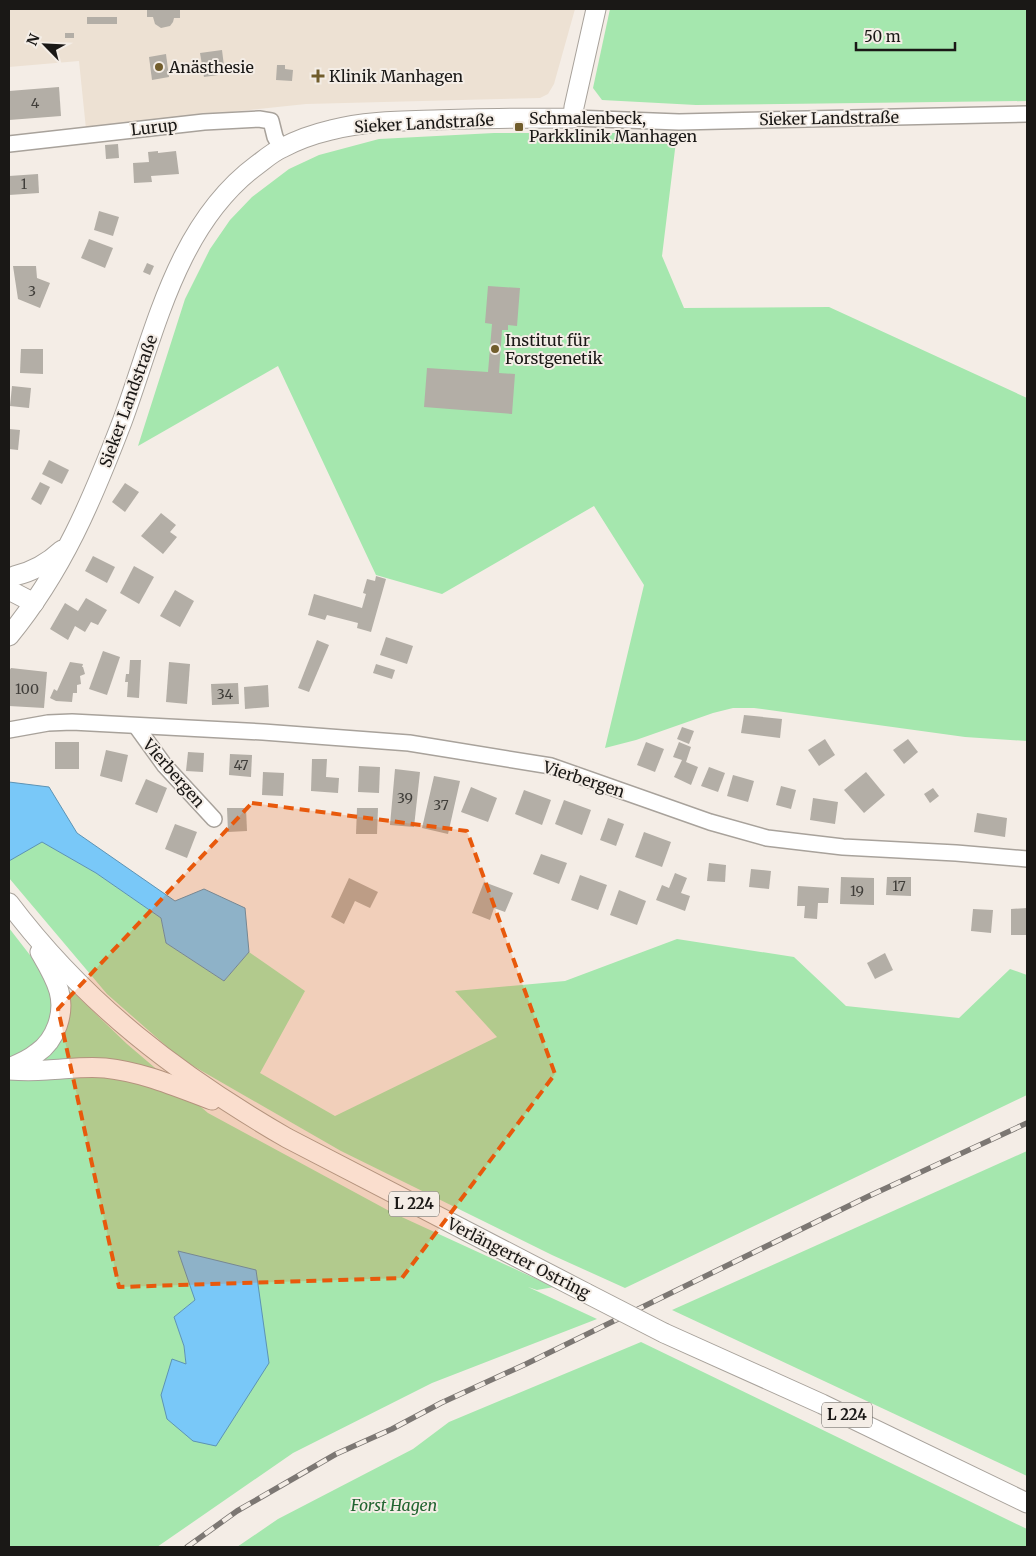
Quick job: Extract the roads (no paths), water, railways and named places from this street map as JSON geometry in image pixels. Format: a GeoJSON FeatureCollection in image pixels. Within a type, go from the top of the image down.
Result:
{"type":"FeatureCollection","features":[{"type":"Feature","properties":{"kind":"main road"},"geometry":{"type":"LineString","coordinates":[[573,118],[596,9]]}},
{"type":"Feature","properties":{"kind":"main road","name":"Sieker Landstraße"},"geometry":{"type":"LineString","coordinates":[[9,636],[38,597],[71,543],[94,493],[171,285],[190,244],[228,189],[246,173],[281,148],[332,130],[384,121],[573,118]]}},
{"type":"Feature","properties":{"kind":"main road"},"geometry":{"type":"LineString","coordinates":[[10,580],[40,567],[71,543]]}},
{"type":"Feature","properties":{"kind":"main road"},"geometry":{"type":"LineString","coordinates":[[10,580],[38,597]]}},
{"type":"Feature","properties":{"kind":"main road","name":"L 224"},"geometry":{"type":"LineString","coordinates":[[9,903],[30,930]]}},
{"type":"Feature","properties":{"kind":"main road"},"geometry":{"type":"LineString","coordinates":[[9,1069],[44,1048],[52,1036],[60,1015],[60,1001],[56,984],[30,930]]}},
{"type":"Feature","properties":{"kind":"main road","name":"Verlängerter Ostring"},"geometry":{"type":"LineString","coordinates":[[30,930],[82,988],[136,1036],[163,1058],[244,1113],[296,1142],[664,1332],[822,1404],[1027,1503]]}},
{"type":"Feature","properties":{"kind":"main road"},"geometry":{"type":"LineString","coordinates":[[9,1069],[48,1070],[85,1067],[120,1070],[155,1078],[244,1113]]}},
{"type":"Feature","properties":{"kind":"street","name":"Sieker Landstraße"},"geometry":{"type":"LineString","coordinates":[[573,118],[679,122],[1027,114]]}},
{"type":"Feature","properties":{"kind":"street","name":"Lurup"},"geometry":{"type":"LineString","coordinates":[[9,144],[204,122],[259,119],[271,122],[275,137],[281,148]]}},
{"type":"Feature","properties":{"kind":"street","name":"Vierbergen"},"geometry":{"type":"LineString","coordinates":[[11,728],[56,723],[136,726],[263,732],[409,743],[551,766],[710,822],[767,838],[843,847],[1027,859]]}},
{"type":"Feature","properties":{"kind":"street","name":"Vierbergen"},"geometry":{"type":"LineString","coordinates":[[136,726],[164,766],[214,819]]}},
{"type":"Feature","properties":{"kind":"water"},"geometry":{"type":"Polygon","coordinates":[[[9,782],[49,787],[77,833],[175,901],[204,889],[245,908],[249,952],[224,981],[166,943],[161,918],[96,873],[42,842],[9,861],[9,782]]]}},
{"type":"Feature","properties":{"kind":"water"},"geometry":{"type":"Polygon","coordinates":[[[178,1251],[256,1270],[269,1363],[216,1446],[193,1441],[167,1419],[161,1395],[172,1359],[186,1364],[184,1346],[174,1317],[195,1300],[178,1251]]]}},
{"type":"Feature","properties":{"kind":"railway"},"geometry":{"type":"LineString","coordinates":[[187,1547],[237,1511],[336,1454],[392,1429],[441,1403],[526,1364],[869,1196],[1027,1123]]}},
{"type":"Feature","properties":{"kind":"place","name":"Anästhesie"},"geometry":{"type":"Point","coordinates":[159,67]}},
{"type":"Feature","properties":{"kind":"place","name":"Klinik Manhagen"},"geometry":{"type":"Point","coordinates":[318,76]}},
{"type":"Feature","properties":{"kind":"place","name":"Schmalenbeck, Parkklinik Manhagen"},"geometry":{"type":"Point","coordinates":[519,127]}},
{"type":"Feature","properties":{"kind":"place","name":"Institut für Forstgenetik"},"geometry":{"type":"Point","coordinates":[495,349]}},
{"type":"Feature","properties":{"kind":"park label","name":"Forst Hagen"},"geometry":{"type":"Point","coordinates":[394,1505]}}]}
